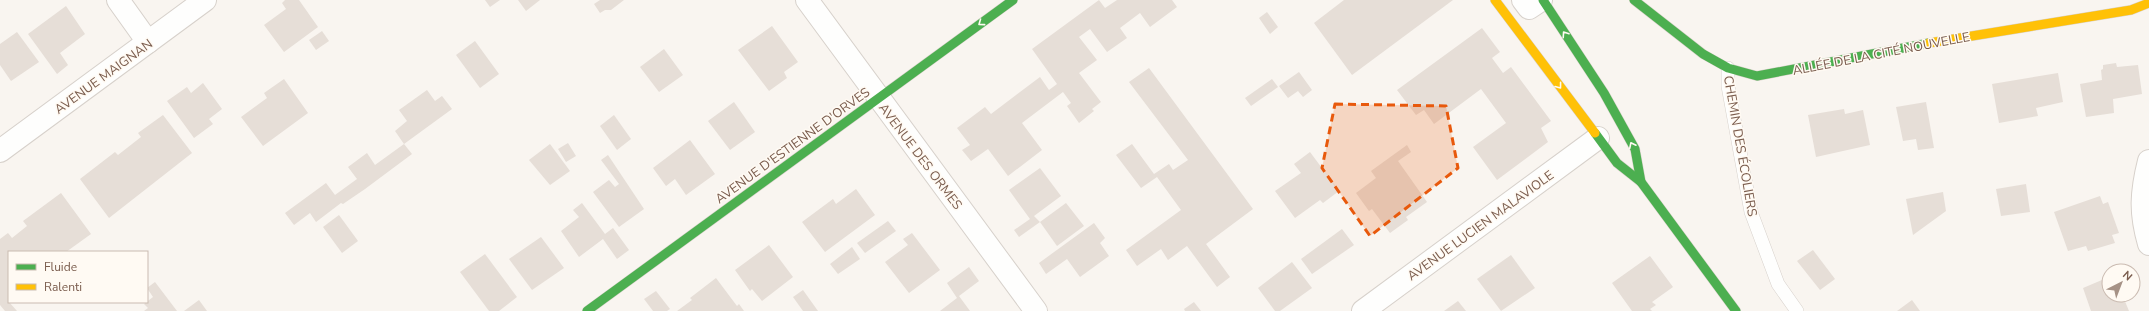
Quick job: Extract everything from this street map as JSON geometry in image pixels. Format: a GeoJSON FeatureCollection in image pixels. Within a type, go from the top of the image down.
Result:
{"type":"FeatureCollection","features":[{"type":"Feature","properties":{"kind":"street"},"geometry":{"type":"LineString","coordinates":[[118,0],[148,42]]}},
{"type":"Feature","properties":{"kind":"street","name":"AVENUE MAIGNAN"},"geometry":{"type":"LineString","coordinates":[[0,151],[205,0]]}},
{"type":"Feature","properties":{"kind":"street","name":"AVENUE DES ORMES"},"geometry":{"type":"LineString","coordinates":[[807,0],[1036,311]]}},
{"type":"Feature","properties":{"kind":"street","name":"AVENUE D'ESTIENNE D'ORVES"},"geometry":{"type":"LineString","coordinates":[[588,311],[1013,0]]}},
{"type":"Feature","properties":{"kind":"street"},"geometry":{"type":"LineString","coordinates":[[1495,0],[1617,163],[1641,182],[1736,311]]}},
{"type":"Feature","properties":{"kind":"street"},"geometry":{"type":"LineString","coordinates":[[1523,0],[1529,8],[1542,0],[1604,93],[1635,149],[1641,182]]}},
{"type":"Feature","properties":{"kind":"street","name":"ALLÉE DE LA CITÉ NOUVELLE"},"geometry":{"type":"LineString","coordinates":[[1634,0],[1703,54],[1728,68],[1757,76],[1958,38],[2130,10],[2149,3]]}},
{"type":"Feature","properties":{"kind":"street","name":"AVENUE LUCIEN MALAVIOLE"},"geometry":{"type":"LineString","coordinates":[[1363,311],[1598,138]]}},
{"type":"Feature","properties":{"kind":"street"},"geometry":{"type":"LineString","coordinates":[[2149,161],[2143,199],[2142,221],[2149,244]]}},
{"type":"Feature","properties":{"kind":"lane","name":"CHEMIN DES ÉCOLIERS"},"geometry":{"type":"LineString","coordinates":[[1728,68],[1728,86],[1751,212],[1778,284],[1797,311]]}},
{"type":"Feature","properties":{"kind":"highlighted area"},"geometry":{"type":"Polygon","coordinates":[[[1335,104],[1446,106],[1458,168],[1370,236],[1322,168],[1335,104]]]}},
{"type":"Feature","properties":{"kind":"building"},"geometry":{"type":"Polygon","coordinates":[[[285,0],[299,0],[318,27],[284,52],[264,25],[286,9],[282,3],[285,0]]]}},
{"type":"Feature","properties":{"kind":"building"},"geometry":{"type":"Polygon","coordinates":[[[485,0],[500,0],[490,7],[485,0]]]}},
{"type":"Feature","properties":{"kind":"building"},"geometry":{"type":"Polygon","coordinates":[[[518,0],[540,0],[526,11],[518,0]]]}},
{"type":"Feature","properties":{"kind":"building"},"geometry":{"type":"Polygon","coordinates":[[[600,0],[624,0],[611,10],[605,10],[600,13],[594,4],[600,0]]]}},
{"type":"Feature","properties":{"kind":"building"},"geometry":{"type":"Polygon","coordinates":[[[1099,0],[1105,8],[1117,0],[1172,0],[1177,7],[1150,27],[1140,13],[1120,28],[1127,38],[1107,52],[1090,29],[1079,37],[1097,60],[1079,73],[1101,102],[1092,109],[1094,111],[1079,123],[1067,106],[1071,103],[1063,92],[1022,123],[1042,150],[1008,176],[988,149],[971,161],[962,150],[970,145],[957,128],[985,107],[991,114],[1040,77],[1049,90],[1057,84],[1032,49],[1099,0]]]}},
{"type":"Feature","properties":{"kind":"building"},"geometry":{"type":"Polygon","coordinates":[[[1344,0],[1453,0],[1352,75],[1314,23],[1344,0]]]}},
{"type":"Feature","properties":{"kind":"building"},"geometry":{"type":"Polygon","coordinates":[[[66,6],[85,34],[60,53],[68,65],[57,74],[28,34],[66,6]]]}},
{"type":"Feature","properties":{"kind":"building"},"geometry":{"type":"Polygon","coordinates":[[[1267,12],[1278,27],[1270,34],[1259,18],[1267,12]]]}},
{"type":"Feature","properties":{"kind":"building"},"geometry":{"type":"Polygon","coordinates":[[[772,26],[798,62],[784,72],[787,78],[769,91],[738,50],[772,26]]]}},
{"type":"Feature","properties":{"kind":"building"},"geometry":{"type":"Polygon","coordinates":[[[1482,28],[1500,52],[1492,58],[1503,73],[1511,67],[1551,121],[1541,128],[1548,142],[1497,180],[1473,147],[1506,123],[1481,89],[1434,124],[1424,110],[1416,115],[1397,90],[1482,28]]]}},
{"type":"Feature","properties":{"kind":"building"},"geometry":{"type":"Polygon","coordinates":[[[322,31],[329,41],[316,50],[309,40],[322,31]]]}},
{"type":"Feature","properties":{"kind":"building"},"geometry":{"type":"Polygon","coordinates":[[[17,32],[39,62],[11,81],[0,65],[0,44],[17,32]]]}},
{"type":"Feature","properties":{"kind":"building"},"geometry":{"type":"Polygon","coordinates":[[[475,41],[499,74],[480,88],[456,55],[475,41]]]}},
{"type":"Feature","properties":{"kind":"building"},"geometry":{"type":"Polygon","coordinates":[[[664,49],[683,75],[659,92],[640,67],[664,49]]]}},
{"type":"Feature","properties":{"kind":"building"},"geometry":{"type":"Polygon","coordinates":[[[2116,63],[2117,67],[2138,65],[2142,94],[2113,99],[2114,113],[2086,117],[2080,84],[2102,80],[2101,70],[2103,69],[2103,65],[2116,63]]]}},
{"type":"Feature","properties":{"kind":"building"},"geometry":{"type":"Polygon","coordinates":[[[1149,68],[1253,209],[1206,244],[1230,277],[1217,287],[1187,246],[1168,260],[1161,249],[1137,266],[1126,250],[1181,210],[1157,177],[1141,188],[1116,155],[1132,144],[1154,174],[1169,164],[1173,170],[1188,160],[1129,82],[1149,68]]]}},
{"type":"Feature","properties":{"kind":"building"},"geometry":{"type":"Polygon","coordinates":[[[1299,72],[1312,90],[1303,97],[1298,91],[1288,98],[1279,86],[1299,72]]]}},
{"type":"Feature","properties":{"kind":"building"},"geometry":{"type":"Polygon","coordinates":[[[2058,73],[2063,102],[2036,108],[2038,116],[1999,123],[1992,84],[2058,73]]]}},
{"type":"Feature","properties":{"kind":"building"},"geometry":{"type":"Polygon","coordinates":[[[284,79],[308,113],[263,146],[241,117],[267,98],[264,93],[284,79]]]}},
{"type":"Feature","properties":{"kind":"building"},"geometry":{"type":"Polygon","coordinates":[[[1272,79],[1278,87],[1251,106],[1245,98],[1272,79]]]}},
{"type":"Feature","properties":{"kind":"building"},"geometry":{"type":"Polygon","coordinates":[[[203,83],[222,109],[209,119],[213,124],[194,138],[167,101],[187,87],[191,93],[203,83]]]}},
{"type":"Feature","properties":{"kind":"building"},"geometry":{"type":"Polygon","coordinates":[[[427,90],[435,101],[442,96],[452,109],[404,144],[395,131],[407,121],[399,110],[427,90]]]}},
{"type":"Feature","properties":{"kind":"building"},"geometry":{"type":"Polygon","coordinates":[[[734,102],[755,132],[730,150],[708,121],[734,102]]]}},
{"type":"Feature","properties":{"kind":"building"},"geometry":{"type":"Polygon","coordinates":[[[1926,102],[1934,148],[1918,150],[1916,139],[1903,141],[1896,107],[1926,102]]]}},
{"type":"Feature","properties":{"kind":"building"},"geometry":{"type":"Polygon","coordinates":[[[1844,109],[1845,114],[1863,110],[1870,145],[1816,157],[1808,115],[1844,109]]]}},
{"type":"Feature","properties":{"kind":"building"},"geometry":{"type":"Polygon","coordinates":[[[163,115],[192,153],[109,218],[80,179],[115,152],[118,155],[141,137],[138,133],[163,115]]]}},
{"type":"Feature","properties":{"kind":"building"},"geometry":{"type":"Polygon","coordinates":[[[614,115],[631,139],[617,150],[600,126],[614,115]]]}},
{"type":"Feature","properties":{"kind":"building"},"geometry":{"type":"Polygon","coordinates":[[[690,140],[715,174],[686,195],[675,179],[666,186],[653,168],[690,140]]]}},
{"type":"Feature","properties":{"kind":"building"},"geometry":{"type":"Polygon","coordinates":[[[568,143],[576,156],[566,162],[558,149],[568,143]]]}},
{"type":"Feature","properties":{"kind":"building"},"geometry":{"type":"Polygon","coordinates":[[[404,144],[412,154],[365,189],[343,204],[341,203],[316,222],[310,213],[294,225],[285,213],[326,183],[335,195],[357,179],[348,167],[367,153],[375,165],[404,144]]]}},
{"type":"Feature","properties":{"kind":"building"},"geometry":{"type":"Polygon","coordinates":[[[550,144],[570,171],[550,185],[529,160],[550,144]]]}},
{"type":"Feature","properties":{"kind":"building"},"geometry":{"type":"Polygon","coordinates":[[[1407,145],[1411,152],[1398,161],[1427,202],[1406,217],[1408,220],[1390,233],[1372,209],[1369,211],[1356,193],[1376,178],[1371,171],[1407,145]]]}},
{"type":"Feature","properties":{"kind":"building"},"geometry":{"type":"Polygon","coordinates":[[[1310,152],[1339,191],[1323,203],[1320,200],[1295,218],[1275,191],[1301,173],[1294,164],[1310,152]]]}},
{"type":"Feature","properties":{"kind":"building"},"geometry":{"type":"Polygon","coordinates":[[[608,155],[644,209],[619,227],[593,192],[609,180],[615,187],[619,184],[601,160],[608,155]]]}},
{"type":"Feature","properties":{"kind":"building"},"geometry":{"type":"Polygon","coordinates":[[[1040,168],[1061,196],[1034,216],[1040,222],[1019,237],[1014,230],[1030,219],[1009,190],[1040,168]]]}},
{"type":"Feature","properties":{"kind":"building"},"geometry":{"type":"Polygon","coordinates":[[[2026,184],[2030,212],[2001,216],[1996,189],[2026,184]]]}},
{"type":"Feature","properties":{"kind":"building"},"geometry":{"type":"Polygon","coordinates":[[[856,189],[875,215],[825,252],[802,222],[833,199],[836,204],[856,189]]]}},
{"type":"Feature","properties":{"kind":"building"},"geometry":{"type":"Polygon","coordinates":[[[1943,192],[1946,211],[1913,235],[1906,199],[1943,192]]]}},
{"type":"Feature","properties":{"kind":"building"},"geometry":{"type":"Polygon","coordinates":[[[61,193],[91,234],[67,251],[8,251],[8,303],[10,303],[17,311],[5,311],[0,305],[0,239],[8,233],[12,238],[27,226],[23,221],[61,193]]]}},
{"type":"Feature","properties":{"kind":"building"},"geometry":{"type":"Polygon","coordinates":[[[2100,196],[2103,204],[2108,202],[2119,233],[2112,235],[2115,243],[2088,251],[2086,246],[2068,251],[2054,212],[2100,196]]]}},
{"type":"Feature","properties":{"kind":"building"},"geometry":{"type":"Polygon","coordinates":[[[582,203],[605,234],[613,228],[629,250],[617,259],[603,239],[579,257],[561,231],[579,217],[573,210],[582,203]]]}},
{"type":"Feature","properties":{"kind":"building"},"geometry":{"type":"Polygon","coordinates":[[[1066,203],[1084,226],[1057,246],[1040,222],[1066,203]]]}},
{"type":"Feature","properties":{"kind":"building"},"geometry":{"type":"Polygon","coordinates":[[[339,215],[358,241],[342,253],[323,227],[339,215]]]}},
{"type":"Feature","properties":{"kind":"building"},"geometry":{"type":"Polygon","coordinates":[[[888,221],[896,231],[865,253],[857,243],[888,221]]]}},
{"type":"Feature","properties":{"kind":"building"},"geometry":{"type":"Polygon","coordinates":[[[1094,223],[1105,238],[1100,243],[1109,256],[1080,277],[1067,259],[1046,274],[1039,263],[1094,223]]]}},
{"type":"Feature","properties":{"kind":"building"},"geometry":{"type":"Polygon","coordinates":[[[1342,229],[1354,245],[1312,274],[1301,259],[1342,229]]]}},
{"type":"Feature","properties":{"kind":"building"},"geometry":{"type":"Polygon","coordinates":[[[912,233],[940,270],[909,293],[885,262],[908,245],[903,239],[912,233]]]}},
{"type":"Feature","properties":{"kind":"building"},"geometry":{"type":"Polygon","coordinates":[[[541,237],[564,268],[532,290],[509,259],[541,237]]]}},
{"type":"Feature","properties":{"kind":"building"},"geometry":{"type":"Polygon","coordinates":[[[769,245],[793,277],[762,301],[752,289],[750,291],[735,270],[769,245]]]}},
{"type":"Feature","properties":{"kind":"building"},"geometry":{"type":"Polygon","coordinates":[[[852,247],[860,259],[838,274],[830,264],[852,247]]]}},
{"type":"Feature","properties":{"kind":"building"},"geometry":{"type":"Polygon","coordinates":[[[1813,250],[1835,279],[1820,290],[1797,261],[1813,250]]]}},
{"type":"Feature","properties":{"kind":"building"},"geometry":{"type":"Polygon","coordinates":[[[485,254],[517,297],[499,311],[489,311],[460,272],[485,254]]]}},
{"type":"Feature","properties":{"kind":"building"},"geometry":{"type":"Polygon","coordinates":[[[1511,255],[1535,288],[1501,311],[1477,279],[1511,255]]]}},
{"type":"Feature","properties":{"kind":"building"},"geometry":{"type":"Polygon","coordinates":[[[1650,256],[1673,287],[1652,302],[1656,305],[1650,309],[1652,311],[1632,311],[1612,283],[1650,256]]]}},
{"type":"Feature","properties":{"kind":"building"},"geometry":{"type":"Polygon","coordinates":[[[1292,262],[1312,288],[1280,311],[1275,311],[1258,288],[1292,262]]]}},
{"type":"Feature","properties":{"kind":"building"},"geometry":{"type":"Polygon","coordinates":[[[969,267],[979,281],[959,296],[970,311],[940,311],[957,298],[947,283],[969,267]]]}},
{"type":"Feature","properties":{"kind":"building"},"geometry":{"type":"Polygon","coordinates":[[[716,278],[737,306],[739,304],[744,311],[677,311],[692,300],[690,298],[716,278]]]}},
{"type":"Feature","properties":{"kind":"building"},"geometry":{"type":"Polygon","coordinates":[[[2101,280],[2101,303],[2126,303],[2129,311],[2091,311],[2083,288],[2101,280]]]}},
{"type":"Feature","properties":{"kind":"building"},"geometry":{"type":"Polygon","coordinates":[[[155,282],[177,311],[144,311],[148,308],[144,304],[148,303],[148,301],[153,297],[148,287],[155,282]]]}},
{"type":"Feature","properties":{"kind":"building"},"geometry":{"type":"Polygon","coordinates":[[[803,290],[818,311],[803,311],[793,297],[803,290]]]}},
{"type":"Feature","properties":{"kind":"building"},"geometry":{"type":"Polygon","coordinates":[[[656,291],[670,309],[667,311],[653,311],[644,299],[656,291]]]}},
{"type":"Feature","properties":{"kind":"building"},"geometry":{"type":"Polygon","coordinates":[[[199,300],[207,311],[184,311],[199,300]]]}},
{"type":"Feature","properties":{"kind":"building"},"geometry":{"type":"Polygon","coordinates":[[[1912,300],[1920,311],[1897,311],[1912,300]]]}},
{"type":"Feature","properties":{"kind":"building"},"geometry":{"type":"Polygon","coordinates":[[[1458,301],[1466,311],[1444,311],[1458,301]]]}},
{"type":"Feature","properties":{"kind":"building"},"geometry":{"type":"Polygon","coordinates":[[[1194,302],[1201,311],[1185,311],[1184,309],[1194,302]]]}},
{"type":"Feature","properties":{"kind":"traffic: fast"},"geometry":{"type":"LineString","coordinates":[[587,311],[1013,0]]}},
{"type":"Feature","properties":{"kind":"traffic: fast"},"geometry":{"type":"LineString","coordinates":[[1543,0],[1604,93],[1635,149],[1641,182]]}},
{"type":"Feature","properties":{"kind":"traffic: fast"},"geometry":{"type":"LineString","coordinates":[[1634,0],[1703,54],[1728,68],[1757,76],[1929,43]]}},
{"type":"Feature","properties":{"kind":"traffic: fast"},"geometry":{"type":"LineString","coordinates":[[1595,133],[1617,163],[1641,182],[1736,311]]}},
{"type":"Feature","properties":{"kind":"traffic: slow"},"geometry":{"type":"LineString","coordinates":[[1495,0],[1595,133]]}},
{"type":"Feature","properties":{"kind":"traffic: slow"},"geometry":{"type":"LineString","coordinates":[[1929,43],[2131,10],[2149,3]]}}]}
